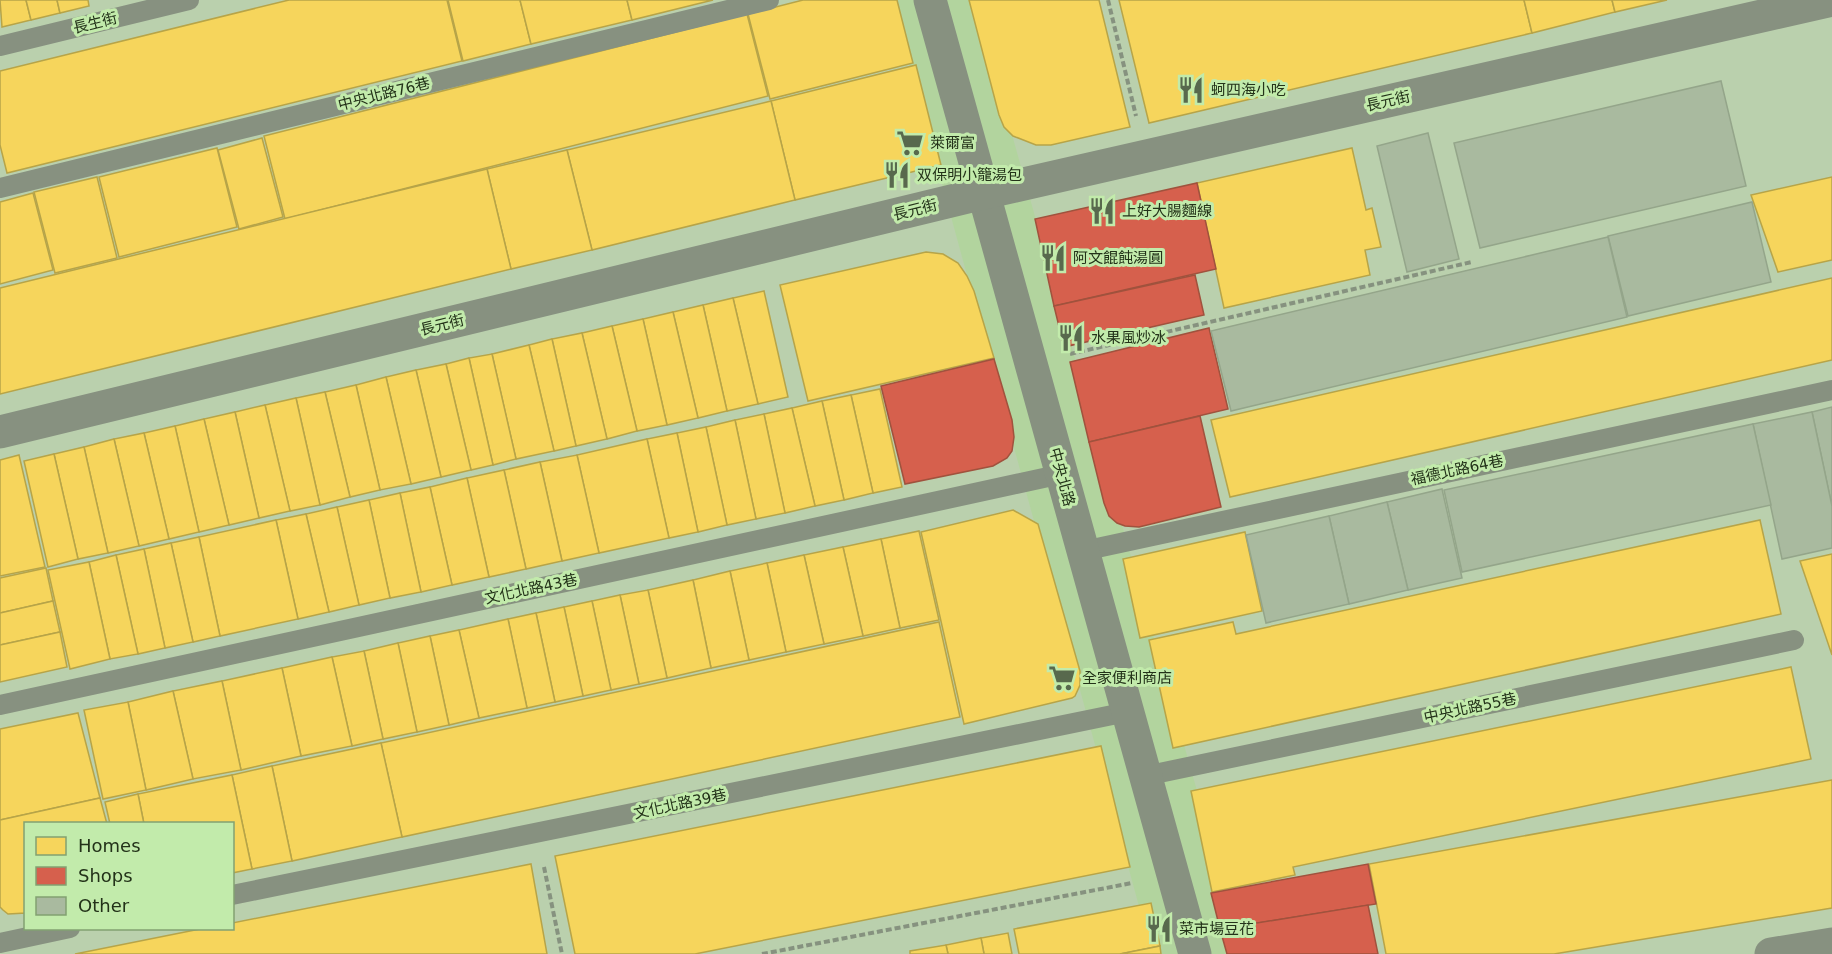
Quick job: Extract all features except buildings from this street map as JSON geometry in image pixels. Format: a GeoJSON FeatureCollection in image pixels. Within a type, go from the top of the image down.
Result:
{"type":"FeatureCollection","features":[{"type":"Feature","properties":{"kind":"street","name":"中央北路"},"geometry":{"type":"LineString","coordinates":[[930,0],[1195,954]]}},
{"type":"Feature","properties":{"kind":"street","name":"長元街"},"geometry":{"type":"LineString","coordinates":[[0,432],[984,193],[1832,0]]}},
{"type":"Feature","properties":{"kind":"street"},"geometry":{"type":"LineString","coordinates":[[1771,954],[1832,944]]}},
{"type":"Feature","properties":{"kind":"lane","name":"長生街"},"geometry":{"type":"LineString","coordinates":[[0,46],[189,0]]}},
{"type":"Feature","properties":{"kind":"lane","name":"中央北路76巷"},"geometry":{"type":"LineString","coordinates":[[0,188],[769,0]]}},
{"type":"Feature","properties":{"kind":"lane","name":"福德北路64巷"},"geometry":{"type":"LineString","coordinates":[[1083,551],[1832,390]]}},
{"type":"Feature","properties":{"kind":"lane","name":"文化北路43巷"},"geometry":{"type":"LineString","coordinates":[[0,705],[1062,474]]}},
{"type":"Feature","properties":{"kind":"lane","name":"中央北路55巷"},"geometry":{"type":"LineString","coordinates":[[1146,776],[1794,640]]}},
{"type":"Feature","properties":{"kind":"lane","name":"文化北路39巷"},"geometry":{"type":"LineString","coordinates":[[234,896],[1127,712]]}},
{"type":"Feature","properties":{"kind":"lane"},"geometry":{"type":"LineString","coordinates":[[0,943],[61,930]]}},
{"type":"Feature","properties":{"kind":"path"},"geometry":{"type":"LineString","coordinates":[[1108,0],[1146,156]]}},
{"type":"Feature","properties":{"kind":"path"},"geometry":{"type":"LineString","coordinates":[[1031,363],[1472,262]]}},
{"type":"Feature","properties":{"kind":"path"},"geometry":{"type":"LineString","coordinates":[[537,833],[562,954]]}},
{"type":"Feature","properties":{"kind":"path"},"geometry":{"type":"LineString","coordinates":[[762,954],[1173,875]]}},
{"type":"Feature","properties":{"kind":"shaded area"},"geometry":{"type":"Polygon","coordinates":[[[892,0],[974,0],[1243,954],[1152,954],[892,0]]]}},
{"type":"Feature","properties":{"kind":"place","name":"蚵四海小吃"},"geometry":{"type":"Point","coordinates":[1191,90]}},
{"type":"Feature","properties":{"kind":"place","name":"萊爾富"},"geometry":{"type":"Point","coordinates":[910,143]}},
{"type":"Feature","properties":{"kind":"place","name":"双保明小籠湯包"},"geometry":{"type":"Point","coordinates":[897,175]}},
{"type":"Feature","properties":{"kind":"place","name":"上好大腸麵線"},"geometry":{"type":"Point","coordinates":[1102,211]}},
{"type":"Feature","properties":{"kind":"place","name":"阿文餛飩湯圓"},"geometry":{"type":"Point","coordinates":[1053,258]}},
{"type":"Feature","properties":{"kind":"place","name":"水果風炒冰"},"geometry":{"type":"Point","coordinates":[1071,338]}},
{"type":"Feature","properties":{"kind":"place","name":"全家便利商店"},"geometry":{"type":"Point","coordinates":[1062,678]}},
{"type":"Feature","properties":{"kind":"place","name":"菜市場豆花"},"geometry":{"type":"Point","coordinates":[1159,929]}}]}
